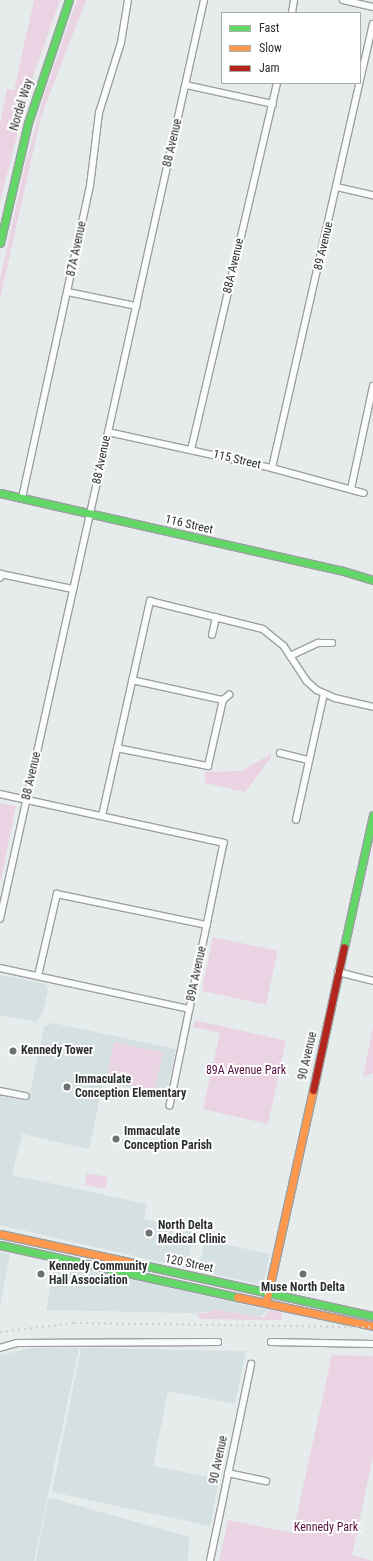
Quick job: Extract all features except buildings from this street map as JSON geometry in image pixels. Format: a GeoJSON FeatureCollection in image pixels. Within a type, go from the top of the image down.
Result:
{"type":"FeatureCollection","features":[{"type":"Feature","properties":{"kind":"main road","name":"Nordel Way"},"geometry":{"type":"LineString","coordinates":[[0,243],[28,123],[69,0]]}},
{"type":"Feature","properties":{"kind":"main road","name":"116 Street"},"geometry":{"type":"LineString","coordinates":[[0,493],[340,570],[373,580]]}},
{"type":"Feature","properties":{"kind":"main road","name":"90 Avenue"},"geometry":{"type":"LineString","coordinates":[[266,1302],[373,815]]}},
{"type":"Feature","properties":{"kind":"main road","name":"120 Street"},"geometry":{"type":"LineString","coordinates":[[0,1234],[373,1316]]}},
{"type":"Feature","properties":{"kind":"main road","name":"120 Street"},"geometry":{"type":"LineString","coordinates":[[0,1245],[373,1326]]}},
{"type":"Feature","properties":{"kind":"main road"},"geometry":{"type":"LineString","coordinates":[[55,1257],[59,1252],[94,1259],[106,1257]]}},
{"type":"Feature","properties":{"kind":"main road"},"geometry":{"type":"LineString","coordinates":[[345,1319],[363,1314]]}},
{"type":"Feature","properties":{"kind":"street","name":"87A Avenue"},"geometry":{"type":"LineString","coordinates":[[22,498],[90,186],[99,113],[121,43],[128,0]]}},
{"type":"Feature","properties":{"kind":"street","name":"88 Avenue"},"geometry":{"type":"LineString","coordinates":[[0,919],[204,0]]}},
{"type":"Feature","properties":{"kind":"street"},"geometry":{"type":"LineString","coordinates":[[292,12],[294,0]]}},
{"type":"Feature","properties":{"kind":"street"},"geometry":{"type":"LineString","coordinates":[[343,0],[373,6]]}},
{"type":"Feature","properties":{"kind":"street","name":"89 Avenue"},"geometry":{"type":"LineString","coordinates":[[361,78],[373,24]]}},
{"type":"Feature","properties":{"kind":"street","name":"88A Avenue"},"geometry":{"type":"LineString","coordinates":[[191,450],[277,84]]}},
{"type":"Feature","properties":{"kind":"street","name":"89 Avenue"},"geometry":{"type":"LineString","coordinates":[[272,468],[360,84]]}},
{"type":"Feature","properties":{"kind":"street"},"geometry":{"type":"LineString","coordinates":[[186,85],[272,104]]}},
{"type":"Feature","properties":{"kind":"street"},"geometry":{"type":"LineString","coordinates":[[337,187],[373,195]]}},
{"type":"Feature","properties":{"kind":"street"},"geometry":{"type":"LineString","coordinates":[[68,292],[137,306]]}},
{"type":"Feature","properties":{"kind":"street"},"geometry":{"type":"LineString","coordinates":[[350,489],[373,386]]}},
{"type":"Feature","properties":{"kind":"street","name":"115 Street"},"geometry":{"type":"LineString","coordinates":[[108,432],[272,468],[301,478],[364,493]]}},
{"type":"Feature","properties":{"kind":"street"},"geometry":{"type":"LineString","coordinates":[[0,576],[73,589]]}},
{"type":"Feature","properties":{"kind":"street"},"geometry":{"type":"LineString","coordinates":[[0,794],[102,816],[150,600],[268,632],[280,640],[307,681],[324,694],[373,707]]}},
{"type":"Feature","properties":{"kind":"street"},"geometry":{"type":"LineString","coordinates":[[212,636],[216,617]]}},
{"type":"Feature","properties":{"kind":"street"},"geometry":{"type":"LineString","coordinates":[[290,656],[318,643],[332,643]]}},
{"type":"Feature","properties":{"kind":"street"},"geometry":{"type":"LineString","coordinates":[[132,680],[223,700]]}},
{"type":"Feature","properties":{"kind":"street"},"geometry":{"type":"LineString","coordinates":[[296,820],[324,694]]}},
{"type":"Feature","properties":{"kind":"street"},"geometry":{"type":"LineString","coordinates":[[117,748],[208,766],[223,700],[229,695]]}},
{"type":"Feature","properties":{"kind":"street"},"geometry":{"type":"LineString","coordinates":[[280,753],[309,760]]}},
{"type":"Feature","properties":{"kind":"street","name":"89A Avenue"},"geometry":{"type":"LineString","coordinates":[[102,816],[224,843],[170,1105]]}},
{"type":"Feature","properties":{"kind":"street"},"geometry":{"type":"LineString","coordinates":[[38,976],[57,894],[207,925]]}},
{"type":"Feature","properties":{"kind":"street"},"geometry":{"type":"LineString","coordinates":[[0,968],[190,1009]]}},
{"type":"Feature","properties":{"kind":"street"},"geometry":{"type":"LineString","coordinates":[[338,972],[373,981]]}},
{"type":"Feature","properties":{"kind":"street"},"geometry":{"type":"LineString","coordinates":[[0,1091],[26,1096]]}},
{"type":"Feature","properties":{"kind":"street"},"geometry":{"type":"LineString","coordinates":[[0,1348],[17,1344],[218,1342]]}},
{"type":"Feature","properties":{"kind":"street"},"geometry":{"type":"LineString","coordinates":[[272,1342],[373,1344]]}},
{"type":"Feature","properties":{"kind":"street","name":"90 Avenue"},"geometry":{"type":"LineString","coordinates":[[210,1561],[251,1364]]}},
{"type":"Feature","properties":{"kind":"street"},"geometry":{"type":"LineString","coordinates":[[228,1473],[266,1481]]}},
{"type":"Feature","properties":{"kind":"shaded area"},"geometry":{"type":"Polygon","coordinates":[[[0,975],[46,984],[48,990],[42,1014],[36,1022],[0,1015],[0,975]]]}},
{"type":"Feature","properties":{"kind":"shaded area"},"geometry":{"type":"Polygon","coordinates":[[[53,1023],[176,1049],[166,1095],[103,1082],[89,1149],[22,1134],[12,1175],[147,1204],[144,1219],[195,1231],[186,1268],[0,1225],[0,1096],[28,1102],[44,1027],[53,1023]]]}},
{"type":"Feature","properties":{"kind":"shaded area"},"geometry":{"type":"Polygon","coordinates":[[[205,1240],[270,1254],[264,1280],[258,1284],[198,1271],[205,1240]]]}},
{"type":"Feature","properties":{"kind":"shaded area"},"geometry":{"type":"Polygon","coordinates":[[[0,1252],[10,1254],[0,1306],[0,1252]]]}},
{"type":"Feature","properties":{"kind":"shaded area"},"geometry":{"type":"Polygon","coordinates":[[[55,1263],[268,1310],[260,1317],[213,1309],[208,1312],[194,1313],[46,1310],[55,1263]]]}},
{"type":"Feature","properties":{"kind":"shaded area"},"geometry":{"type":"Polygon","coordinates":[[[32,1348],[79,1348],[34,1561],[0,1561],[0,1355],[32,1348]]]}},
{"type":"Feature","properties":{"kind":"shaded area"},"geometry":{"type":"Polygon","coordinates":[[[81,1348],[246,1351],[235,1404],[168,1391],[153,1466],[219,1479],[210,1526],[52,1492],[81,1348]]]}},
{"type":"Feature","properties":{"kind":"shaded area"},"geometry":{"type":"Polygon","coordinates":[[[51,1498],[189,1537],[188,1561],[36,1561],[48,1499],[51,1498]]]}},
{"type":"Feature","properties":{"kind":"green space"},"geometry":{"type":"Polygon","coordinates":[[[34,0],[60,0],[29,88],[0,202],[0,124],[7,89],[14,90],[34,0]]]}},
{"type":"Feature","properties":{"kind":"green space"},"geometry":{"type":"Polygon","coordinates":[[[77,0],[86,0],[41,117],[0,299],[0,279],[26,162],[44,95],[77,0]]]}},
{"type":"Feature","properties":{"kind":"green space"},"geometry":{"type":"Polygon","coordinates":[[[270,754],[271,758],[245,792],[205,783],[205,772],[242,771],[270,754]]]}},
{"type":"Feature","properties":{"kind":"green space"},"geometry":{"type":"Polygon","coordinates":[[[0,803],[16,806],[1,880],[0,879],[0,803]]]}},
{"type":"Feature","properties":{"kind":"green space"},"geometry":{"type":"Polygon","coordinates":[[[213,937],[278,951],[266,1005],[202,991],[213,937]]]}},
{"type":"Feature","properties":{"kind":"green space","name":"89A Avenue Park"},"geometry":{"type":"Polygon","coordinates":[[[195,1020],[286,1041],[268,1124],[203,1109],[220,1033],[193,1027],[195,1020]]]}},
{"type":"Feature","properties":{"kind":"green space"},"geometry":{"type":"Polygon","coordinates":[[[373,1027],[373,1073],[363,1077],[373,1027]]]}},
{"type":"Feature","properties":{"kind":"green space"},"geometry":{"type":"Polygon","coordinates":[[[114,1042],[163,1052],[155,1091],[106,1080],[114,1042]]]}},
{"type":"Feature","properties":{"kind":"green space"},"geometry":{"type":"Polygon","coordinates":[[[87,1173],[108,1177],[105,1189],[85,1185],[87,1173]]]}},
{"type":"Feature","properties":{"kind":"green space"},"geometry":{"type":"Polygon","coordinates":[[[213,1309],[260,1317],[264,1317],[269,1310],[281,1312],[282,1320],[200,1319],[197,1313],[208,1313],[213,1309]]]}},
{"type":"Feature","properties":{"kind":"green space","name":"Kennedy Park"},"geometry":{"type":"Polygon","coordinates":[[[332,1355],[373,1356],[373,1457],[352,1555],[373,1561],[219,1561],[228,1520],[293,1533],[332,1355]]]}},
{"type":"Feature","properties":{"kind":"railway"},"geometry":{"type":"LineString","coordinates":[[0,1332],[74,1323],[373,1327]]}},
{"type":"Feature","properties":{"kind":"traffic: fast"},"geometry":{"type":"LineString","coordinates":[[0,243],[28,123],[69,0]]}},
{"type":"Feature","properties":{"kind":"traffic: fast"},"geometry":{"type":"LineString","coordinates":[[0,493],[340,570],[373,580]]}},
{"type":"Feature","properties":{"kind":"traffic: fast"},"geometry":{"type":"LineString","coordinates":[[344,947],[373,815]]}},
{"type":"Feature","properties":{"kind":"traffic: fast"},"geometry":{"type":"LineString","coordinates":[[0,1245],[237,1297]]}},
{"type":"Feature","properties":{"kind":"traffic: fast"},"geometry":{"type":"LineString","coordinates":[[143,1265],[373,1316]]}},
{"type":"Feature","properties":{"kind":"traffic: slow"},"geometry":{"type":"LineString","coordinates":[[266,1302],[313,1090]]}},
{"type":"Feature","properties":{"kind":"traffic: slow"},"geometry":{"type":"LineString","coordinates":[[0,1234],[143,1265]]}},
{"type":"Feature","properties":{"kind":"traffic: slow"},"geometry":{"type":"LineString","coordinates":[[237,1297],[373,1326]]}},
{"type":"Feature","properties":{"kind":"traffic: jam"},"geometry":{"type":"LineString","coordinates":[[313,1090],[344,947]]}},
{"type":"Feature","properties":{"kind":"place","name":"Kennedy Tower"},"geometry":{"type":"Point","coordinates":[13,1051]}},
{"type":"Feature","properties":{"kind":"place","name":"Immaculate Conception Elementary"},"geometry":{"type":"Point","coordinates":[67,1087]}},
{"type":"Feature","properties":{"kind":"place","name":"Immaculate Conception Parish"},"geometry":{"type":"Point","coordinates":[116,1139]}},
{"type":"Feature","properties":{"kind":"place","name":"North Delta Medical Clinic"},"geometry":{"type":"Point","coordinates":[149,1233]}},
{"type":"Feature","properties":{"kind":"place","name":"Kennedy Community Hall Association"},"geometry":{"type":"Point","coordinates":[41,1274]}},
{"type":"Feature","properties":{"kind":"place","name":"Muse North Delta"},"geometry":{"type":"Point","coordinates":[303,1274]}}]}
